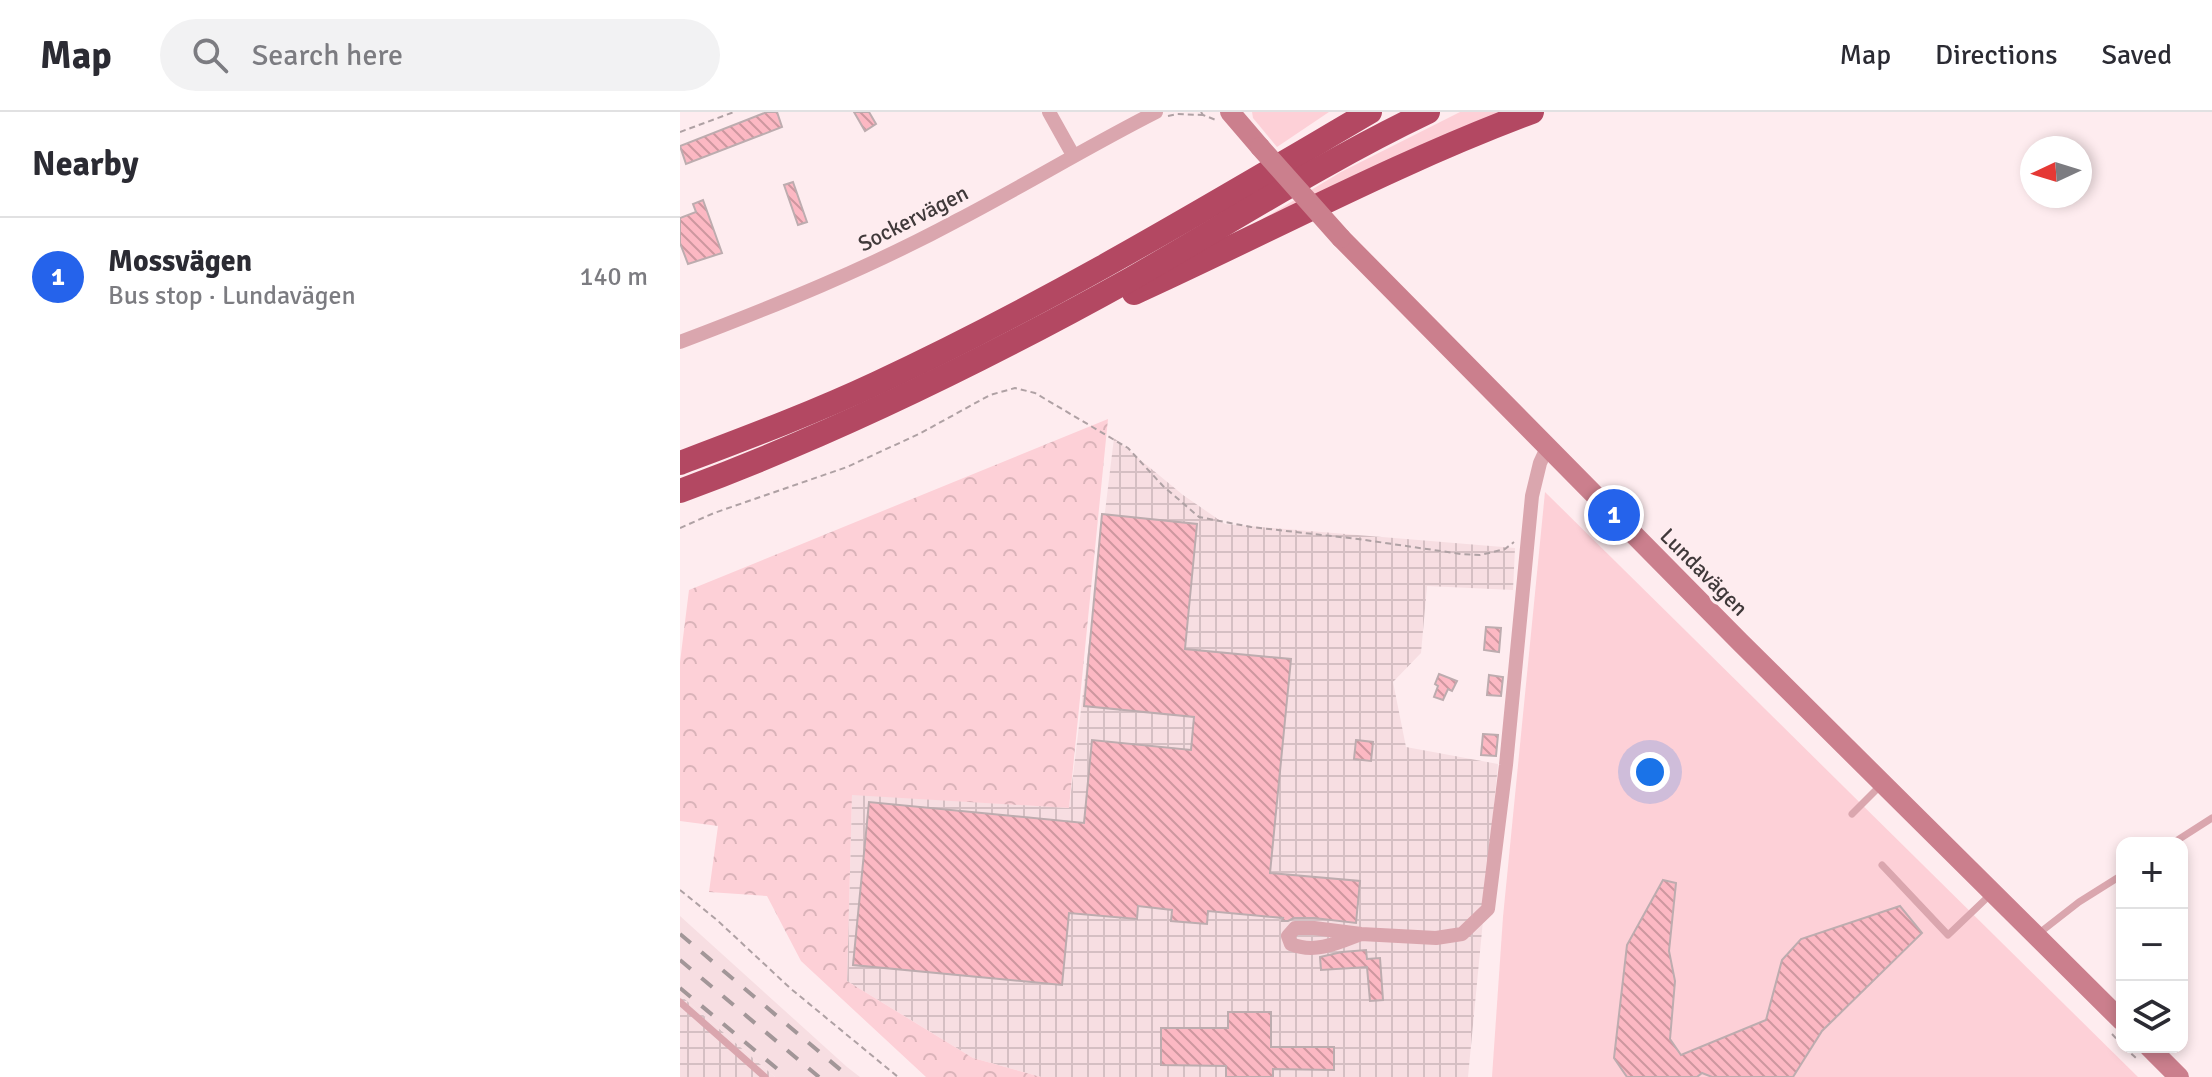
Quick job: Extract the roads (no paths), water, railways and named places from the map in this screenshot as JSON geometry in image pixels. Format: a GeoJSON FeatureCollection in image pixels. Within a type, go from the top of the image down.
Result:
{"type":"FeatureCollection","features":[{"type":"Feature","properties":{"kind":"highway"},"geometry":{"type":"LineString","coordinates":[[1114,261],[1339,112]]}},
{"type":"Feature","properties":{"kind":"highway"},"geometry":{"type":"LineString","coordinates":[[680,463],[876,384],[1114,261],[1370,112]]}},
{"type":"Feature","properties":{"kind":"highway"},"geometry":{"type":"LineString","coordinates":[[680,491],[837,428],[966,368],[1428,112]]}},
{"type":"Feature","properties":{"kind":"highway"},"geometry":{"type":"LineString","coordinates":[[1013,343],[1092,312],[1472,134],[1532,112]]}},
{"type":"Feature","properties":{"kind":"main road","name":"Lundavägen"},"geometry":{"type":"LineString","coordinates":[[1230,112],[1341,238],[1547,448],[2116,1015]]}},
{"type":"Feature","properties":{"kind":"main road"},"geometry":{"type":"LineString","coordinates":[[1239,112],[1254,140]]}},
{"type":"Feature","properties":{"kind":"main road"},"geometry":{"type":"LineString","coordinates":[[2155,1053],[2179,1077]]}},
{"type":"Feature","properties":{"kind":"street"},"geometry":{"type":"LineString","coordinates":[[1049,112],[1073,155]]}},
{"type":"Feature","properties":{"kind":"street","name":"Sockervägen"},"geometry":{"type":"LineString","coordinates":[[680,342],[779,305],[859,270],[958,221],[1156,112]]}},
{"type":"Feature","properties":{"kind":"street"},"geometry":{"type":"LineString","coordinates":[[1361,934],[1436,938],[1462,934],[1488,909],[1535,482],[1547,448]]}},
{"type":"Feature","properties":{"kind":"lane"},"geometry":{"type":"LineString","coordinates":[[1852,814],[1883,784]]}},
{"type":"Feature","properties":{"kind":"lane"},"geometry":{"type":"LineString","coordinates":[[2182,837],[2212,818]]}},
{"type":"Feature","properties":{"kind":"lane"},"geometry":{"type":"LineString","coordinates":[[1882,865],[1948,935],[1992,892]]}},
{"type":"Feature","properties":{"kind":"lane"},"geometry":{"type":"LineString","coordinates":[[2036,935],[2116,879]]}},
{"type":"Feature","properties":{"kind":"lane"},"geometry":{"type":"LineString","coordinates":[[680,1002],[765,1077]]}},
{"type":"Feature","properties":{"kind":"railway"},"geometry":{"type":"LineString","coordinates":[[680,934],[849,1077]]}},
{"type":"Feature","properties":{"kind":"railway"},"geometry":{"type":"LineString","coordinates":[[680,960],[819,1077]]}},
{"type":"Feature","properties":{"kind":"railway"},"geometry":{"type":"LineString","coordinates":[[680,988],[787,1077]]}},
{"type":"Feature","properties":{"kind":"place","name":"Mossvägen"},"geometry":{"type":"Point","coordinates":[1614,515]}}]}
